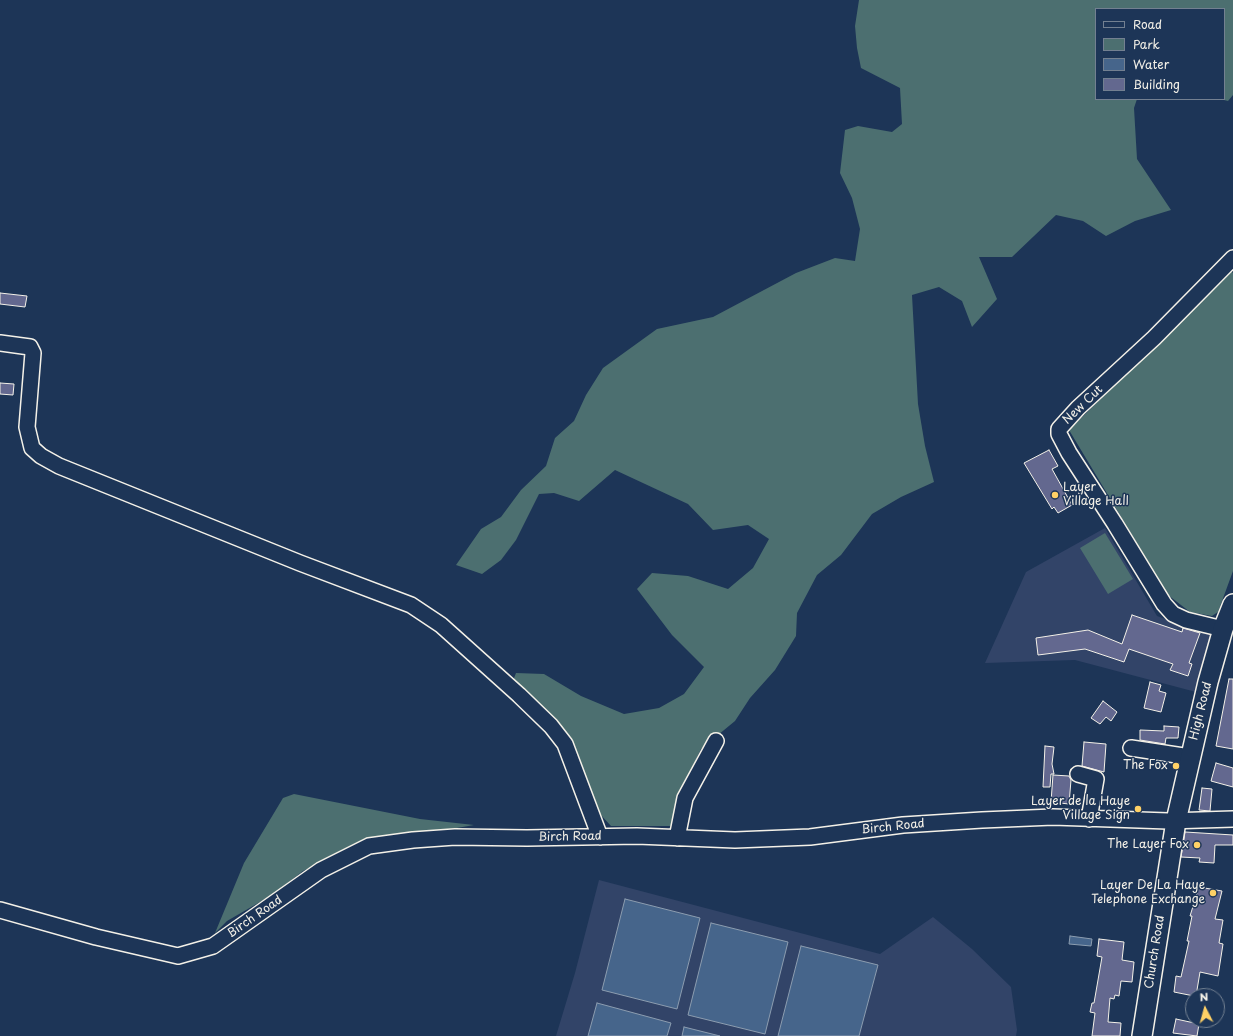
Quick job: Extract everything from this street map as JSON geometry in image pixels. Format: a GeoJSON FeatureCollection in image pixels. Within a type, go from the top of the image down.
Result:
{"type":"FeatureCollection","features":[{"type":"Feature","properties":{"kind":"main road","name":"High Road"},"geometry":{"type":"LineString","coordinates":[[1176,821],[1190,757],[1223,629],[1233,604]]}},
{"type":"Feature","properties":{"kind":"main road","name":"Church Road"},"geometry":{"type":"LineString","coordinates":[[1142,1036],[1176,821]]}},
{"type":"Feature","properties":{"kind":"street","name":"New Cut"},"geometry":{"type":"LineString","coordinates":[[1223,629],[1186,620],[1173,614],[1164,604],[1069,453],[1059,434],[1059,429],[1073,413],[1154,338],[1233,258]]}},
{"type":"Feature","properties":{"kind":"street"},"geometry":{"type":"LineString","coordinates":[[0,343],[30,347],[33,353],[27,427],[32,448],[41,456],[60,466],[411,606],[441,625],[519,695],[551,726],[565,744],[600,837]]}},
{"type":"Feature","properties":{"kind":"street"},"geometry":{"type":"LineString","coordinates":[[677,838],[685,798],[716,741]]}},
{"type":"Feature","properties":{"kind":"street"},"geometry":{"type":"LineString","coordinates":[[1131,748],[1190,757]]}},
{"type":"Feature","properties":{"kind":"street"},"geometry":{"type":"LineString","coordinates":[[1078,774],[1096,779],[1089,819]]}},
{"type":"Feature","properties":{"kind":"street","name":"Birch Road"},"geometry":{"type":"LineString","coordinates":[[0,910],[88,935],[178,956],[213,946],[321,870],[369,846],[455,837],[600,837],[735,840],[810,837],[903,825],[1053,817],[1176,821],[1233,819]]}},
{"type":"Feature","properties":{"kind":"shaded area"},"geometry":{"type":"Polygon","coordinates":[[[1105,528],[1157,616],[1213,636],[1196,692],[1075,660],[985,663],[1026,572],[1105,528]]]}},
{"type":"Feature","properties":{"kind":"shaded area"},"geometry":{"type":"Polygon","coordinates":[[[599,880],[880,954],[933,917],[972,949],[1011,987],[1017,1030],[1016,1036],[556,1036],[575,973],[599,880]]]}},
{"type":"Feature","properties":{"kind":"green space"},"geometry":{"type":"Polygon","coordinates":[[[859,0],[1233,0],[1233,95],[1228,101],[1224,100],[1225,8],[1095,8],[1095,100],[1137,100],[1134,108],[1137,159],[1171,210],[1135,221],[1106,236],[1083,221],[1056,215],[1012,257],[979,257],[997,299],[972,327],[962,301],[939,287],[912,295],[918,404],[925,446],[934,482],[901,497],[872,514],[841,555],[817,575],[797,613],[796,636],[775,670],[750,698],[735,721],[701,749],[678,796],[678,826],[611,826],[588,801],[572,754],[508,694],[516,673],[544,674],[581,696],[624,714],[659,708],[684,694],[704,667],[672,635],[637,589],[652,573],[688,576],[728,589],[753,568],[769,539],[748,525],[713,530],[688,504],[615,470],[579,501],[554,493],[539,494],[516,540],[501,560],[482,574],[456,565],[481,529],[501,517],[521,490],[546,466],[555,438],[574,421],[586,395],[603,368],[657,329],[713,317],[796,273],[835,258],[855,261],[860,229],[852,198],[840,173],[845,130],[858,126],[892,132],[902,124],[900,88],[861,68],[855,26],[859,0]]]}},
{"type":"Feature","properties":{"kind":"green space"},"geometry":{"type":"Polygon","coordinates":[[[1231,271],[1233,273],[1233,571],[1218,612],[1212,616],[1190,612],[1168,595],[1069,430],[1231,271]]]}},
{"type":"Feature","properties":{"kind":"green space"},"geometry":{"type":"Polygon","coordinates":[[[1105,533],[1133,579],[1108,594],[1080,548],[1105,533]]]}},
{"type":"Feature","properties":{"kind":"green space"},"geometry":{"type":"Polygon","coordinates":[[[294,794],[420,819],[474,825],[353,846],[303,871],[272,895],[227,921],[215,933],[244,863],[283,798],[294,794]]]}},
{"type":"Feature","properties":{"kind":"water"},"geometry":{"type":"Polygon","coordinates":[[[625,899],[700,918],[677,1009],[602,990],[625,899]]]}},
{"type":"Feature","properties":{"kind":"water"},"geometry":{"type":"Polygon","coordinates":[[[711,923],[788,942],[765,1034],[688,1015],[711,923]]]}},
{"type":"Feature","properties":{"kind":"water"},"geometry":{"type":"Polygon","coordinates":[[[1070,936],[1092,939],[1091,946],[1069,944],[1070,936]]]}},
{"type":"Feature","properties":{"kind":"water"},"geometry":{"type":"Polygon","coordinates":[[[801,946],[878,965],[859,1036],[778,1036],[801,946]]]}},
{"type":"Feature","properties":{"kind":"water"},"geometry":{"type":"Polygon","coordinates":[[[597,1003],[671,1023],[667,1036],[588,1036],[597,1003]]]}},
{"type":"Feature","properties":{"kind":"water"},"geometry":{"type":"Polygon","coordinates":[[[684,1027],[720,1036],[682,1036],[684,1027]]]}},
{"type":"Feature","properties":{"kind":"building"},"geometry":{"type":"Polygon","coordinates":[[[0,293],[27,296],[25,307],[0,304],[0,293]]]}},
{"type":"Feature","properties":{"kind":"building"},"geometry":{"type":"Polygon","coordinates":[[[0,383],[14,384],[13,395],[0,394],[0,383]]]}},
{"type":"Feature","properties":{"kind":"building"},"geometry":{"type":"Polygon","coordinates":[[[1049,450],[1058,466],[1052,469],[1072,505],[1058,513],[1054,507],[1052,509],[1024,463],[1049,450]]]}},
{"type":"Feature","properties":{"kind":"building"},"geometry":{"type":"Polygon","coordinates":[[[1132,615],[1182,632],[1183,628],[1200,633],[1189,663],[1192,664],[1188,676],[1170,670],[1173,664],[1129,649],[1124,662],[1085,649],[1038,655],[1036,638],[1088,630],[1122,644],[1132,615]]]}},
{"type":"Feature","properties":{"kind":"building"},"geometry":{"type":"Polygon","coordinates":[[[1229,679],[1233,679],[1233,749],[1216,746],[1229,679]]]}},
{"type":"Feature","properties":{"kind":"building"},"geometry":{"type":"Polygon","coordinates":[[[1150,682],[1161,685],[1159,691],[1166,693],[1161,712],[1144,708],[1150,682]]]}},
{"type":"Feature","properties":{"kind":"building"},"geometry":{"type":"Polygon","coordinates":[[[1103,701],[1117,712],[1111,721],[1106,717],[1100,724],[1091,718],[1103,701]]]}},
{"type":"Feature","properties":{"kind":"building"},"geometry":{"type":"Polygon","coordinates":[[[1164,726],[1179,727],[1178,738],[1166,738],[1165,744],[1140,740],[1140,730],[1164,731],[1164,726]]]}},
{"type":"Feature","properties":{"kind":"building"},"geometry":{"type":"Polygon","coordinates":[[[1084,742],[1106,744],[1104,772],[1082,766],[1084,742]]]}},
{"type":"Feature","properties":{"kind":"building"},"geometry":{"type":"Polygon","coordinates":[[[1045,746],[1054,747],[1052,764],[1054,774],[1051,774],[1050,787],[1043,787],[1045,746]]]}},
{"type":"Feature","properties":{"kind":"building"},"geometry":{"type":"Polygon","coordinates":[[[1216,763],[1233,768],[1233,787],[1211,781],[1216,763]]]}},
{"type":"Feature","properties":{"kind":"building"},"geometry":{"type":"Polygon","coordinates":[[[1053,775],[1069,776],[1071,780],[1069,804],[1051,802],[1053,775]]]}},
{"type":"Feature","properties":{"kind":"building"},"geometry":{"type":"Polygon","coordinates":[[[1202,788],[1212,789],[1210,811],[1199,810],[1202,788]]]}},
{"type":"Feature","properties":{"kind":"building","name":"The Layer Fox"},"geometry":{"type":"Polygon","coordinates":[[[1185,832],[1233,835],[1233,845],[1215,845],[1214,863],[1199,862],[1200,858],[1181,857],[1185,832]]]}},
{"type":"Feature","properties":{"kind":"building"},"geometry":{"type":"Polygon","coordinates":[[[1199,887],[1222,891],[1215,919],[1223,920],[1219,943],[1223,944],[1218,976],[1200,972],[1197,988],[1185,988],[1185,994],[1174,992],[1176,976],[1181,977],[1189,941],[1187,941],[1192,916],[1190,916],[1199,887]]]}},
{"type":"Feature","properties":{"kind":"building"},"geometry":{"type":"Polygon","coordinates":[[[1099,939],[1124,942],[1122,960],[1134,962],[1132,982],[1121,981],[1119,996],[1115,995],[1114,999],[1110,998],[1108,1022],[1121,1023],[1120,1036],[1092,1036],[1095,1013],[1090,1012],[1092,1003],[1094,1003],[1102,957],[1097,956],[1099,939]]]}},
{"type":"Feature","properties":{"kind":"building"},"geometry":{"type":"Polygon","coordinates":[[[1176,1019],[1185,1021],[1185,1028],[1198,1028],[1197,1036],[1173,1033],[1176,1019]]]}},
{"type":"Feature","properties":{"kind":"place","name":"Layer Village Hall"},"geometry":{"type":"Point","coordinates":[1055,495]}},
{"type":"Feature","properties":{"kind":"place","name":"The Fox"},"geometry":{"type":"Point","coordinates":[1176,766]}},
{"type":"Feature","properties":{"kind":"place","name":"Layer de la Haye Village Sign"},"geometry":{"type":"Point","coordinates":[1138,809]}},
{"type":"Feature","properties":{"kind":"place","name":"The Layer Fox"},"geometry":{"type":"Point","coordinates":[1197,845]}},
{"type":"Feature","properties":{"kind":"place","name":"Layer De La Haye Telephone Exchange"},"geometry":{"type":"Point","coordinates":[1213,893]}}]}
